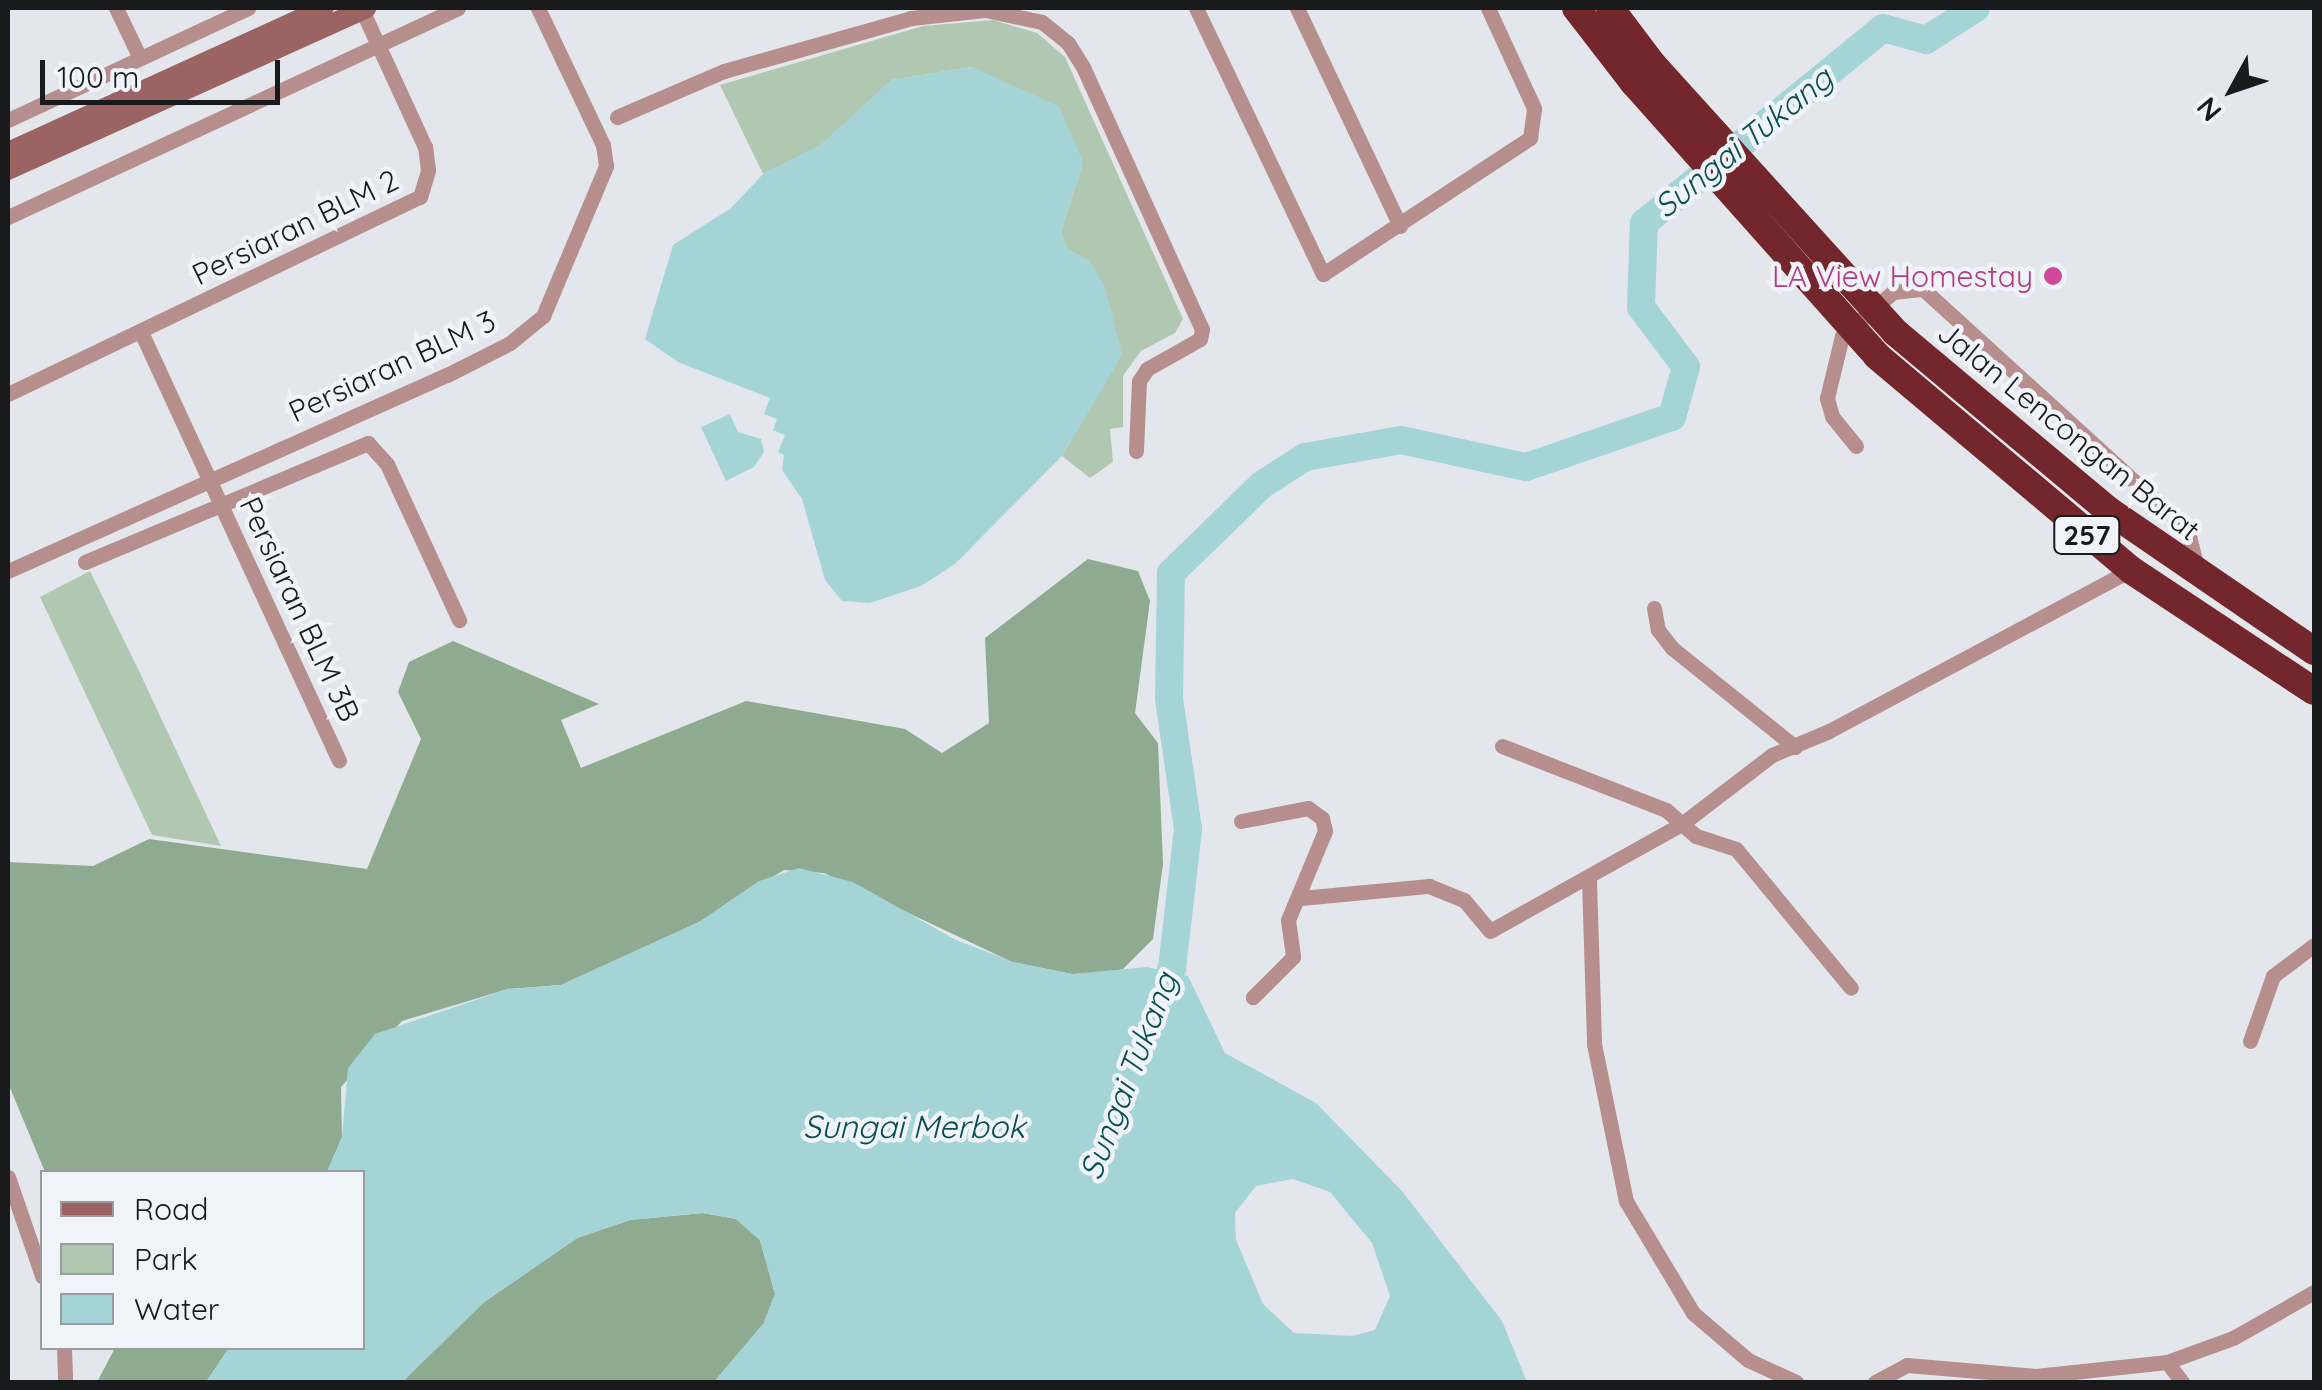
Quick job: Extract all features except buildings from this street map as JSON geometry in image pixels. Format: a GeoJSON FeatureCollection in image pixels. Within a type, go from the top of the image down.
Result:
{"type":"FeatureCollection","features":[{"type":"Feature","properties":{"kind":"highway","name":"Jalan Lencongan Barat"},"geometry":{"type":"LineString","coordinates":[[1576,8],[1894,332],[2009,433],[2199,576],[2314,652]]}},
{"type":"Feature","properties":{"kind":"highway","name":"Jalan Lencongan Barat"},"geometry":{"type":"LineString","coordinates":[[1610,8],[1644,74],[1877,356],[2130,570],[2314,691]]}},
{"type":"Feature","properties":{"kind":"street"},"geometry":{"type":"LineString","coordinates":[[116,8],[140,58]]}},
{"type":"Feature","properties":{"kind":"street"},"geometry":{"type":"LineString","coordinates":[[8,120],[248,8]]}},
{"type":"Feature","properties":{"kind":"street"},"geometry":{"type":"LineString","coordinates":[[11,155],[324,8]]}},
{"type":"Feature","properties":{"kind":"street"},"geometry":{"type":"LineString","coordinates":[[11,155],[363,8]]}},
{"type":"Feature","properties":{"kind":"street","name":"Persiaran BLM 2"},"geometry":{"type":"LineString","coordinates":[[8,394],[420,198],[428,170],[424,146],[363,8]]}},
{"type":"Feature","properties":{"kind":"street"},"geometry":{"type":"LineString","coordinates":[[8,217],[458,8]]}},
{"type":"Feature","properties":{"kind":"street","name":"Persiaran BLM 3"},"geometry":{"type":"LineString","coordinates":[[8,572],[492,353],[550,306],[606,166],[603,146],[538,8]]}},
{"type":"Feature","properties":{"kind":"street"},"geometry":{"type":"LineString","coordinates":[[1196,8],[1313,263],[1330,272],[1519,148],[1536,128],[1529,94],[1488,8]]}},
{"type":"Feature","properties":{"kind":"street"},"geometry":{"type":"LineString","coordinates":[[1297,8],[1400,226]]}},
{"type":"Feature","properties":{"kind":"street"},"geometry":{"type":"LineString","coordinates":[[617,117],[724,71],[910,13],[974,10],[1027,16],[1068,42],[1083,67],[1202,329],[1200,338],[1148,369],[1139,382],[1136,450]]}},
{"type":"Feature","properties":{"kind":"street"},"geometry":{"type":"LineString","coordinates":[[1856,446],[1827,398],[1842,336],[1893,292],[1923,290],[2172,515],[2189,536],[2199,576]]}},
{"type":"Feature","properties":{"kind":"street","name":"Persiaran BLM 3B"},"geometry":{"type":"LineString","coordinates":[[141,332],[339,760]]}},
{"type":"Feature","properties":{"kind":"street"},"geometry":{"type":"LineString","coordinates":[[84,562],[368,443],[387,464],[458,620]]}},
{"type":"Feature","properties":{"kind":"street"},"geometry":{"type":"LineString","coordinates":[[1301,898],[1429,886],[1464,900],[1490,931],[1589,881],[1683,824],[1772,754],[1794,747],[2130,570]]}},
{"type":"Feature","properties":{"kind":"street"},"geometry":{"type":"LineString","coordinates":[[1654,608],[1658,630],[1672,648],[1794,747]]}},
{"type":"Feature","properties":{"kind":"street"},"geometry":{"type":"LineString","coordinates":[[1502,746],[1666,810],[1683,824],[1749,861],[1851,988]]}},
{"type":"Feature","properties":{"kind":"street"},"geometry":{"type":"LineString","coordinates":[[1240,822],[1290,807],[1308,808],[1322,818],[1325,831],[1301,898],[1288,920],[1290,962],[1253,997]]}},
{"type":"Feature","properties":{"kind":"street"},"geometry":{"type":"LineString","coordinates":[[1589,881],[1594,1044],[1626,1202],[1692,1313],[1748,1360],[1796,1382]]}},
{"type":"Feature","properties":{"kind":"street"},"geometry":{"type":"LineString","coordinates":[[2250,1041],[2273,976],[2314,945]]}},
{"type":"Feature","properties":{"kind":"street"},"geometry":{"type":"LineString","coordinates":[[8,1177],[40,1270]]}},
{"type":"Feature","properties":{"kind":"street"},"geometry":{"type":"LineString","coordinates":[[1874,1382],[1907,1365],[2036,1376],[2167,1362],[2233,1338],[2314,1292]]}},
{"type":"Feature","properties":{"kind":"street"},"geometry":{"type":"LineString","coordinates":[[64,1350],[66,1382]]}},
{"type":"Feature","properties":{"kind":"street"},"geometry":{"type":"LineString","coordinates":[[2167,1362],[2182,1382]]}},
{"type":"Feature","properties":{"kind":"green space"},"geometry":{"type":"Polygon","coordinates":[[[993,20],[1037,33],[1065,57],[1183,319],[1175,333],[1141,351],[1123,376],[1123,427],[1110,429],[1113,462],[1090,478],[1062,456],[1121,355],[1104,287],[1089,261],[1067,249],[1061,232],[1083,162],[1000,81],[971,67],[892,80],[820,146],[763,174],[720,85],[923,26],[993,20]]]}},
{"type":"Feature","properties":{"kind":"green space"},"geometry":{"type":"Polygon","coordinates":[[[1088,559],[1138,571],[1150,601],[1135,713],[1158,743],[1163,864],[1153,939],[1120,972],[1072,974],[1012,962],[824,873],[784,870],[699,922],[561,985],[508,989],[402,1021],[341,1087],[342,1137],[328,1170],[44,1170],[8,1083],[8,862],[93,866],[149,839],[367,869],[421,739],[398,692],[409,662],[453,641],[599,704],[561,720],[581,768],[746,701],[905,729],[942,753],[989,723],[985,638],[1088,559]]]}},
{"type":"Feature","properties":{"kind":"green space"},"geometry":{"type":"Polygon","coordinates":[[[90,571],[221,846],[152,835],[40,597],[90,571]]]}},
{"type":"Feature","properties":{"kind":"green space"},"geometry":{"type":"Polygon","coordinates":[[[703,1213],[736,1219],[760,1240],[775,1294],[764,1323],[714,1382],[402,1382],[483,1303],[577,1238],[630,1220],[703,1213]]]}},
{"type":"Feature","properties":{"kind":"green space"},"geometry":{"type":"Polygon","coordinates":[[[114,1350],[228,1350],[206,1382],[97,1382],[114,1350]]]}},
{"type":"Feature","properties":{"kind":"water"},"geometry":{"type":"Polygon","coordinates":[[[971,67],[1059,106],[1083,162],[1061,232],[1067,249],[1089,260],[1105,287],[1122,355],[1062,456],[955,564],[921,586],[870,603],[842,601],[825,580],[802,499],[782,470],[784,455],[778,452],[785,435],[773,430],[777,419],[764,414],[770,398],[678,362],[645,339],[673,245],[731,208],[763,174],[820,145],[892,80],[971,67]]]}},
{"type":"Feature","properties":{"kind":"water"},"geometry":{"type":"Polygon","coordinates":[[[730,414],[738,432],[761,439],[764,452],[754,467],[726,481],[701,427],[730,414]]]}},
{"type":"Feature","properties":{"kind":"water","name":"Sungai Merbok"},"geometry":{"type":"Polygon","coordinates":[[[799,868],[853,882],[956,940],[1013,962],[1072,974],[1147,967],[1188,976],[1225,1053],[1316,1103],[1402,1191],[1502,1321],[1527,1382],[714,1382],[764,1323],[775,1294],[760,1240],[736,1219],[703,1213],[630,1220],[577,1238],[483,1303],[402,1382],[206,1382],[228,1350],[365,1350],[365,1170],[328,1170],[342,1137],[348,1068],[375,1034],[508,989],[561,985],[699,922],[759,881],[799,868]],[[1293,1179],[1256,1186],[1235,1213],[1236,1240],[1263,1304],[1294,1333],[1352,1336],[1375,1330],[1390,1296],[1372,1243],[1330,1192],[1293,1179]]]}},
{"type":"Feature","properties":{"kind":"waterway","name":"Sungai Tukang"},"geometry":{"type":"LineString","coordinates":[[1160,1000],[1172,968],[1188,829],[1169,698],[1171,573],[1263,484],[1305,457],[1401,440],[1526,467],[1672,417],[1686,367],[1641,307],[1644,223],[1883,28],[1926,40],[1976,8]]}},
{"type":"Feature","properties":{"kind":"place","name":"LA View Homestay"},"geometry":{"type":"Point","coordinates":[2053,276]}}]}
